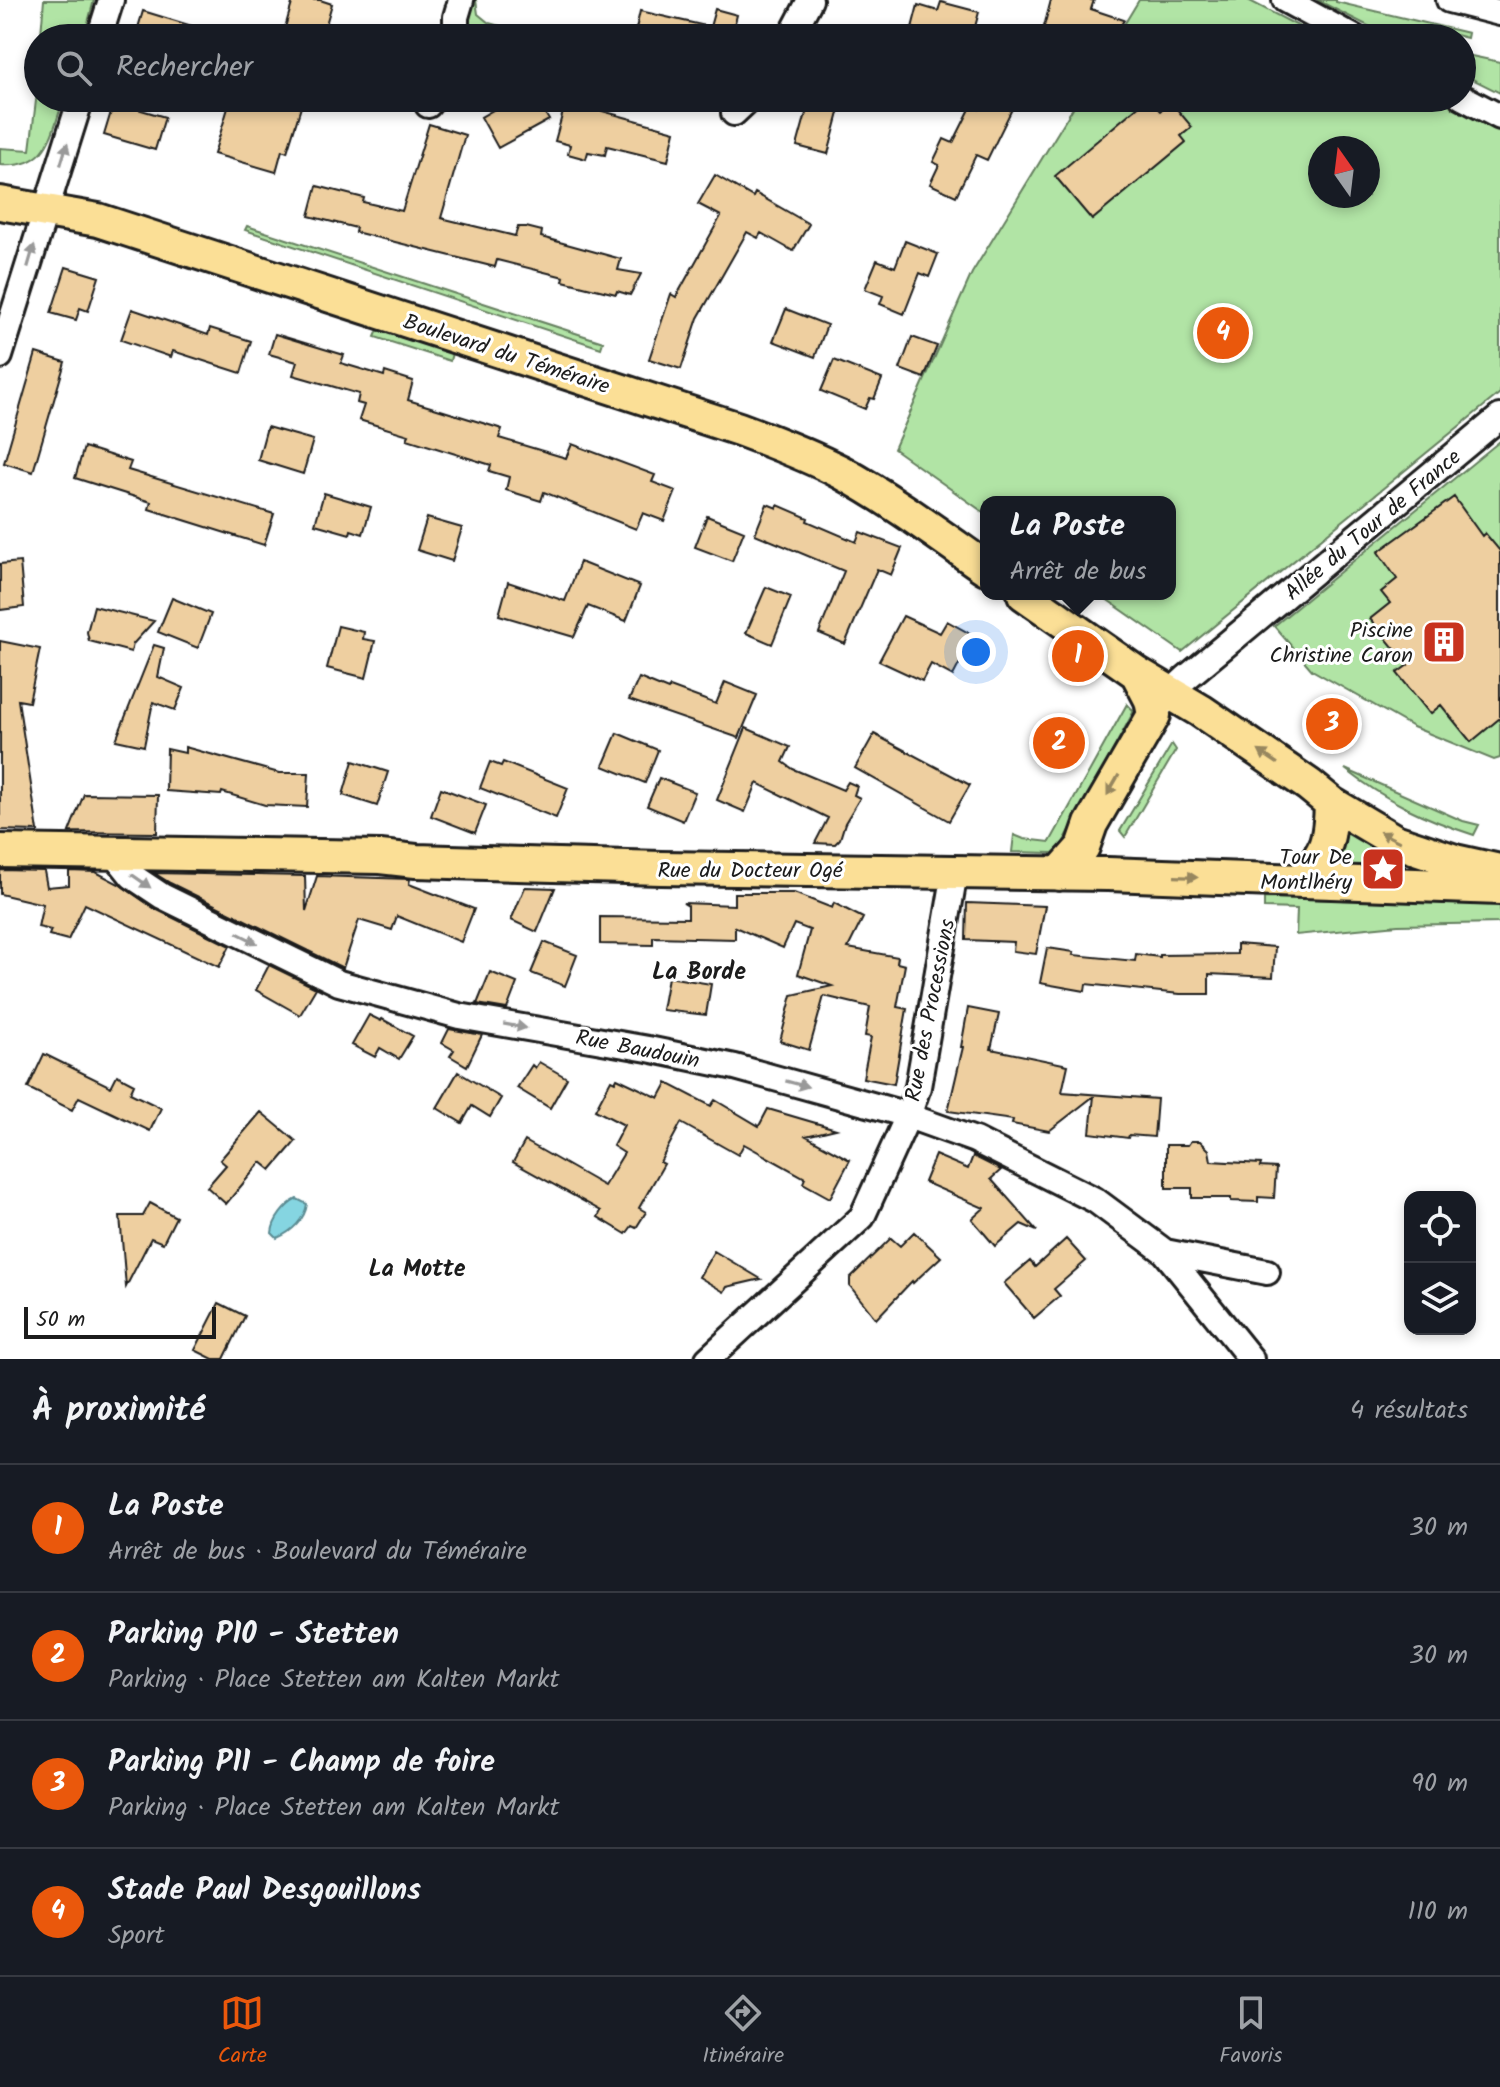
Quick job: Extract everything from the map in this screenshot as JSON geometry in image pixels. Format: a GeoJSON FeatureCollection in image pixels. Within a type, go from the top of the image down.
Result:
{"type":"FeatureCollection","features":[{"type":"Feature","properties":{"kind":"main road","name":"Boulevard du Téméraire"},"geometry":{"type":"LineString","coordinates":[[0,203],[98,220],[739,429],[800,452],[842,473],[899,507],[980,564]]}},
{"type":"Feature","properties":{"kind":"main road"},"geometry":{"type":"LineString","coordinates":[[1033,600],[1137,673],[1157,711],[1174,715],[1201,711],[1331,803],[1395,841],[1455,861],[1500,871]]}},
{"type":"Feature","properties":{"kind":"main road"},"geometry":{"type":"LineString","coordinates":[[1059,874],[1083,847],[1091,824],[1157,711]]}},
{"type":"Feature","properties":{"kind":"main road"},"geometry":{"type":"LineString","coordinates":[[1301,880],[1328,846],[1331,803]]}},
{"type":"Feature","properties":{"kind":"main road"},"geometry":{"type":"LineString","coordinates":[[1083,847],[1108,874]]}},
{"type":"Feature","properties":{"kind":"main road","name":"Rue du Docteur Ogé"},"geometry":{"type":"LineString","coordinates":[[0,851],[380,857],[416,861],[661,868],[1108,874],[1500,888]]}},
{"type":"Feature","properties":{"kind":"street"},"geometry":{"type":"LineString","coordinates":[[103,24],[111,0]]}},
{"type":"Feature","properties":{"kind":"street"},"geometry":{"type":"LineString","coordinates":[[456,24],[461,0]]}},
{"type":"Feature","properties":{"kind":"street"},"geometry":{"type":"LineString","coordinates":[[797,24],[810,0]]}},
{"type":"Feature","properties":{"kind":"street"},"geometry":{"type":"LineString","coordinates":[[1285,0],[1329,24]]}},
{"type":"Feature","properties":{"kind":"street"},"geometry":{"type":"LineString","coordinates":[[1449,0],[1500,13]]}},
{"type":"Feature","properties":{"kind":"street"},"geometry":{"type":"LineString","coordinates":[[1476,104],[1500,117]]}},
{"type":"Feature","properties":{"kind":"street"},"geometry":{"type":"LineString","coordinates":[[0,356],[77,112]]}},
{"type":"Feature","properties":{"kind":"street","name":"Allée du Tour de France"},"geometry":{"type":"LineString","coordinates":[[1157,711],[1500,417]]}},
{"type":"Feature","properties":{"kind":"street","name":"Rue Baudouin"},"geometry":{"type":"LineString","coordinates":[[112,851],[132,876],[162,896],[339,983],[459,1016],[735,1067],[908,1116],[975,1140],[1095,1200],[1165,1252]]}},
{"type":"Feature","properties":{"kind":"street","name":"Rue des Processions"},"geometry":{"type":"LineString","coordinates":[[708,1359],[862,1217],[918,1087],[955,872]]}},
{"type":"Feature","properties":{"kind":"street"},"geometry":{"type":"LineString","coordinates":[[1165,1252],[1267,1272]]}},
{"type":"Feature","properties":{"kind":"street"},"geometry":{"type":"LineString","coordinates":[[1165,1252],[1251,1359]]}},
{"type":"Feature","properties":{"kind":"green space"},"geometry":{"type":"Polygon","coordinates":[[[44,0],[94,0],[88,24],[42,24],[44,0]]]}},
{"type":"Feature","properties":{"kind":"green space"},"geometry":{"type":"Polygon","coordinates":[[[470,0],[476,0],[478,14],[493,24],[469,24],[470,0]]]}},
{"type":"Feature","properties":{"kind":"green space"},"geometry":{"type":"Polygon","coordinates":[[[1139,0],[1248,0],[1294,24],[1124,24],[1139,0]]]}},
{"type":"Feature","properties":{"kind":"green space"},"geometry":{"type":"Polygon","coordinates":[[[1317,0],[1336,0],[1430,24],[1364,24],[1317,0]]]}},
{"type":"Feature","properties":{"kind":"green space"},"geometry":{"type":"Polygon","coordinates":[[[1476,57],[1500,62],[1500,93],[1476,81],[1476,57]]]}},
{"type":"Feature","properties":{"kind":"green space"},"geometry":{"type":"Polygon","coordinates":[[[35,112],[59,112],[51,137],[38,155],[16,165],[0,165],[0,148],[30,150],[35,112]]]}},
{"type":"Feature","properties":{"kind":"green space"},"geometry":{"type":"Polygon","coordinates":[[[1070,112],[1465,112],[1500,130],[1500,393],[1182,652],[1108,600],[1176,600],[1176,496],[980,496],[980,510],[894,449],[972,273],[1070,112]]]}},
{"type":"Feature","properties":{"kind":"green space"},"geometry":{"type":"Polygon","coordinates":[[[247,226],[603,342],[601,348],[245,230],[247,226]]]}},
{"type":"Feature","properties":{"kind":"green space"},"geometry":{"type":"Polygon","coordinates":[[[378,330],[452,353],[450,361],[375,337],[378,330]]]}},
{"type":"Feature","properties":{"kind":"green space"},"geometry":{"type":"Polygon","coordinates":[[[1500,441],[1500,758],[1494,760],[1413,727],[1312,670],[1274,626],[1500,441]]]}},
{"type":"Feature","properties":{"kind":"green space"},"geometry":{"type":"Polygon","coordinates":[[[1127,704],[1134,711],[1063,843],[1053,853],[1012,852],[1014,835],[1050,842],[1127,704]]]}},
{"type":"Feature","properties":{"kind":"green space"},"geometry":{"type":"Polygon","coordinates":[[[1172,744],[1176,750],[1125,837],[1120,831],[1172,744]]]}},
{"type":"Feature","properties":{"kind":"green space"},"geometry":{"type":"Polygon","coordinates":[[[1345,769],[1463,821],[1479,825],[1474,835],[1439,822],[1391,800],[1345,769]]]}},
{"type":"Feature","properties":{"kind":"green space"},"geometry":{"type":"Polygon","coordinates":[[[1341,822],[1428,868],[1385,857],[1386,852],[1372,848],[1368,862],[1382,866],[1384,861],[1428,873],[1329,876],[1341,822]]]}},
{"type":"Feature","properties":{"kind":"green space"},"geometry":{"type":"Polygon","coordinates":[[[1264,898],[1500,903],[1500,923],[1398,925],[1296,935],[1297,909],[1264,908],[1264,898]]]}},
{"type":"Feature","properties":{"kind":"water"},"geometry":{"type":"Polygon","coordinates":[[[297,1199],[307,1204],[304,1215],[293,1229],[277,1238],[272,1233],[277,1218],[297,1199]]]}},
{"type":"Feature","properties":{"kind":"building"},"geometry":{"type":"Polygon","coordinates":[[[293,0],[320,0],[332,4],[326,24],[286,24],[293,0]]]}},
{"type":"Feature","properties":{"kind":"building"},"geometry":{"type":"Polygon","coordinates":[[[1051,0],[1094,0],[1091,9],[1124,20],[1122,24],[1045,24],[1051,0]]]}},
{"type":"Feature","properties":{"kind":"building"},"geometry":{"type":"Polygon","coordinates":[[[941,2],[979,12],[976,24],[913,24],[918,5],[938,11],[941,2]]]}},
{"type":"Feature","properties":{"kind":"building"},"geometry":{"type":"Polygon","coordinates":[[[715,9],[737,15],[735,24],[711,24],[715,9]]]}},
{"type":"Feature","properties":{"kind":"building"},"geometry":{"type":"Polygon","coordinates":[[[143,11],[186,24],[139,24],[143,11]]]}},
{"type":"Feature","properties":{"kind":"building"},"geometry":{"type":"Polygon","coordinates":[[[640,11],[697,24],[637,24],[640,11]]]}},
{"type":"Feature","properties":{"kind":"building"},"geometry":{"type":"Polygon","coordinates":[[[111,112],[148,112],[165,117],[155,150],[104,135],[111,112]]]}},
{"type":"Feature","properties":{"kind":"building"},"geometry":{"type":"Polygon","coordinates":[[[227,112],[299,112],[287,152],[282,150],[276,172],[214,154],[227,112]]]}},
{"type":"Feature","properties":{"kind":"building"},"geometry":{"type":"Polygon","coordinates":[[[490,112],[544,112],[549,120],[498,148],[481,117],[490,112]]]}},
{"type":"Feature","properties":{"kind":"building"},"geometry":{"type":"Polygon","coordinates":[[[563,112],[606,112],[675,131],[668,161],[607,146],[605,155],[588,152],[586,159],[568,154],[570,145],[555,141],[563,112]]]}},
{"type":"Feature","properties":{"kind":"building"},"geometry":{"type":"Polygon","coordinates":[[[806,112],[839,112],[828,154],[797,146],[806,112]]]}},
{"type":"Feature","properties":{"kind":"building"},"geometry":{"type":"Polygon","coordinates":[[[968,112],[1011,112],[987,160],[976,155],[956,196],[930,184],[939,165],[933,162],[944,139],[953,143],[968,112]]]}},
{"type":"Feature","properties":{"kind":"building"},"geometry":{"type":"Polygon","coordinates":[[[1131,112],[1179,112],[1192,127],[1181,136],[1186,142],[1092,220],[1055,176],[1131,112]]]}},
{"type":"Feature","properties":{"kind":"building"},"geometry":{"type":"Polygon","coordinates":[[[429,124],[465,135],[441,218],[515,236],[518,227],[526,227],[542,231],[541,237],[621,259],[618,270],[641,274],[630,295],[563,281],[564,277],[497,260],[495,267],[355,232],[356,228],[309,216],[317,186],[402,211],[429,124]]]}},
{"type":"Feature","properties":{"kind":"building"},"geometry":{"type":"Polygon","coordinates":[[[715,175],[753,197],[755,193],[809,224],[793,251],[761,233],[758,238],[747,232],[698,318],[681,369],[649,359],[671,294],[676,297],[721,216],[698,204],[715,175]]]}},
{"type":"Feature","properties":{"kind":"building"},"geometry":{"type":"Polygon","coordinates":[[[905,241],[938,254],[929,277],[920,273],[904,314],[880,304],[883,296],[865,289],[877,260],[895,267],[905,241]]]}},
{"type":"Feature","properties":{"kind":"building"},"geometry":{"type":"Polygon","coordinates":[[[66,267],[99,277],[88,311],[80,308],[76,320],[51,313],[66,267]]]}},
{"type":"Feature","properties":{"kind":"building"},"geometry":{"type":"Polygon","coordinates":[[[132,309],[208,335],[210,328],[251,341],[241,373],[173,351],[171,357],[121,340],[132,309]]]}},
{"type":"Feature","properties":{"kind":"building"},"geometry":{"type":"Polygon","coordinates":[[[786,309],[827,325],[815,357],[773,341],[786,309]]]}},
{"type":"Feature","properties":{"kind":"building"},"geometry":{"type":"Polygon","coordinates":[[[275,334],[344,355],[341,363],[413,381],[408,400],[502,429],[499,438],[566,458],[572,444],[655,475],[652,482],[676,491],[664,521],[643,513],[636,529],[544,492],[541,501],[506,490],[509,477],[489,471],[491,465],[407,439],[409,435],[359,420],[364,405],[357,403],[359,394],[293,375],[297,362],[269,354],[275,334]]]}},
{"type":"Feature","properties":{"kind":"building"},"geometry":{"type":"Polygon","coordinates":[[[912,337],[937,346],[924,378],[900,369],[912,337]]]}},
{"type":"Feature","properties":{"kind":"building"},"geometry":{"type":"Polygon","coordinates":[[[36,353],[65,362],[33,472],[4,463],[36,353]]]}},
{"type":"Feature","properties":{"kind":"building"},"geometry":{"type":"Polygon","coordinates":[[[834,360],[882,379],[874,399],[870,398],[865,409],[821,391],[834,360]]]}},
{"type":"Feature","properties":{"kind":"building"},"geometry":{"type":"Polygon","coordinates":[[[267,427],[313,440],[303,474],[258,460],[267,427]]]}},
{"type":"Feature","properties":{"kind":"building"},"geometry":{"type":"Polygon","coordinates":[[[84,447],[131,462],[128,470],[274,514],[264,545],[149,509],[151,502],[75,478],[84,447]]]}},
{"type":"Feature","properties":{"kind":"building"},"geometry":{"type":"Polygon","coordinates":[[[324,493],[371,507],[363,534],[351,530],[350,534],[315,524],[324,493]]]}},
{"type":"Feature","properties":{"kind":"building","name":"Piscine Christine Caron"},"geometry":{"type":"Polygon","coordinates":[[[1454,497],[1482,536],[1485,533],[1500,551],[1500,718],[1471,742],[1441,705],[1430,714],[1397,673],[1408,665],[1370,619],[1390,603],[1381,592],[1397,579],[1378,552],[1454,497]]]}},
{"type":"Feature","properties":{"kind":"building"},"geometry":{"type":"Polygon","coordinates":[[[767,504],[777,508],[778,505],[856,542],[860,532],[902,548],[891,575],[877,569],[845,644],[819,633],[844,571],[755,534],[767,504]]]}},
{"type":"Feature","properties":{"kind":"building"},"geometry":{"type":"Polygon","coordinates":[[[707,516],[744,531],[732,561],[695,547],[707,516]]]}},
{"type":"Feature","properties":{"kind":"building"},"geometry":{"type":"Polygon","coordinates":[[[427,518],[462,528],[452,561],[417,550],[427,518]]]}},
{"type":"Feature","properties":{"kind":"building"},"geometry":{"type":"Polygon","coordinates":[[[20,562],[24,607],[0,610],[0,564],[20,562]]]}},
{"type":"Feature","properties":{"kind":"building"},"geometry":{"type":"Polygon","coordinates":[[[580,562],[640,586],[626,621],[588,606],[574,637],[499,615],[508,582],[565,601],[580,562]]]}},
{"type":"Feature","properties":{"kind":"building"},"geometry":{"type":"Polygon","coordinates":[[[766,587],[791,597],[772,644],[746,633],[766,587]]]}},
{"type":"Feature","properties":{"kind":"building"},"geometry":{"type":"Polygon","coordinates":[[[172,598],[211,614],[198,648],[158,632],[172,598]]]}},
{"type":"Feature","properties":{"kind":"building"},"geometry":{"type":"Polygon","coordinates":[[[94,606],[154,621],[133,644],[131,652],[89,641],[87,632],[94,606]]]}},
{"type":"Feature","properties":{"kind":"building"},"geometry":{"type":"Polygon","coordinates":[[[903,616],[940,633],[947,621],[974,636],[953,676],[931,664],[922,681],[879,661],[903,616]]]}},
{"type":"Feature","properties":{"kind":"building"},"geometry":{"type":"Polygon","coordinates":[[[338,626],[364,632],[363,639],[375,641],[366,678],[327,668],[338,626]]]}},
{"type":"Feature","properties":{"kind":"building"},"geometry":{"type":"Polygon","coordinates":[[[0,641],[40,649],[29,702],[18,700],[38,831],[0,830],[0,641]]]}},
{"type":"Feature","properties":{"kind":"building"},"geometry":{"type":"Polygon","coordinates":[[[154,645],[164,648],[158,677],[184,688],[175,710],[153,702],[144,746],[116,740],[154,645]]]}},
{"type":"Feature","properties":{"kind":"building"},"geometry":{"type":"Polygon","coordinates":[[[639,678],[716,704],[725,682],[757,695],[739,738],[629,700],[639,678]]]}},
{"type":"Feature","properties":{"kind":"building"},"geometry":{"type":"Polygon","coordinates":[[[746,728],[790,747],[783,762],[793,769],[843,790],[848,782],[857,786],[854,795],[860,798],[835,844],[815,843],[828,818],[757,783],[745,812],[717,800],[746,728]]]}},
{"type":"Feature","properties":{"kind":"building"},"geometry":{"type":"Polygon","coordinates":[[[617,733],[658,750],[645,783],[603,766],[617,733]]]}},
{"type":"Feature","properties":{"kind":"building"},"geometry":{"type":"Polygon","coordinates":[[[874,734],[970,785],[949,821],[855,768],[874,734]]]}},
{"type":"Feature","properties":{"kind":"building"},"geometry":{"type":"Polygon","coordinates":[[[185,747],[279,773],[309,773],[307,807],[265,805],[222,792],[221,795],[166,791],[167,749],[185,753],[185,747]]]}},
{"type":"Feature","properties":{"kind":"building"},"geometry":{"type":"Polygon","coordinates":[[[353,761],[388,772],[377,806],[343,795],[353,761]]]}},
{"type":"Feature","properties":{"kind":"building"},"geometry":{"type":"Polygon","coordinates":[[[490,762],[501,766],[503,762],[568,788],[556,818],[480,788],[490,762]]]}},
{"type":"Feature","properties":{"kind":"building"},"geometry":{"type":"Polygon","coordinates":[[[659,778],[695,792],[683,821],[647,806],[659,778]]]}},
{"type":"Feature","properties":{"kind":"building"},"geometry":{"type":"Polygon","coordinates":[[[441,788],[486,805],[475,833],[431,816],[441,788]]]}},
{"type":"Feature","properties":{"kind":"building"},"geometry":{"type":"Polygon","coordinates":[[[84,794],[158,795],[157,833],[69,832],[84,794]]]}},
{"type":"Feature","properties":{"kind":"building"},"geometry":{"type":"Polygon","coordinates":[[[0,870],[44,871],[47,887],[69,885],[69,871],[96,872],[155,909],[230,946],[219,967],[85,904],[68,940],[49,935],[51,930],[38,927],[43,904],[0,894],[0,870]]]}},
{"type":"Feature","properties":{"kind":"building"},"geometry":{"type":"Polygon","coordinates":[[[154,873],[305,876],[306,911],[317,876],[410,879],[409,884],[474,909],[461,942],[397,916],[392,930],[359,920],[343,968],[154,873]]]}},
{"type":"Feature","properties":{"kind":"building"},"geometry":{"type":"Polygon","coordinates":[[[525,887],[555,888],[537,932],[511,920],[525,887]]]}},
{"type":"Feature","properties":{"kind":"building"},"geometry":{"type":"Polygon","coordinates":[[[734,893],[794,893],[832,908],[834,903],[863,918],[848,948],[898,957],[897,963],[905,965],[897,1007],[907,1009],[894,1084],[863,1078],[871,1037],[865,1036],[870,1007],[824,996],[809,1050],[780,1041],[792,995],[832,986],[798,974],[810,930],[794,924],[783,948],[735,927],[735,939],[653,937],[653,945],[600,944],[600,917],[688,918],[688,906],[683,903],[734,905],[734,893]]]}},
{"type":"Feature","properties":{"kind":"building"},"geometry":{"type":"Polygon","coordinates":[[[967,903],[1045,906],[1036,954],[1013,951],[1014,942],[966,940],[967,903]]]}},
{"type":"Feature","properties":{"kind":"building"},"geometry":{"type":"Polygon","coordinates":[[[544,942],[577,955],[565,986],[531,973],[544,942]]]}},
{"type":"Feature","properties":{"kind":"building"},"geometry":{"type":"Polygon","coordinates":[[[1237,944],[1275,947],[1273,977],[1209,974],[1209,994],[1086,984],[1085,991],[1040,983],[1047,948],[1074,952],[1073,955],[1135,961],[1136,954],[1160,957],[1237,954],[1237,944]]]}},
{"type":"Feature","properties":{"kind":"building"},"geometry":{"type":"Polygon","coordinates":[[[269,965],[316,988],[300,1015],[256,990],[269,965]]]}},
{"type":"Feature","properties":{"kind":"building"},"geometry":{"type":"Polygon","coordinates":[[[490,972],[517,983],[507,1009],[477,1004],[490,972]]]}},
{"type":"Feature","properties":{"kind":"building"},"geometry":{"type":"Polygon","coordinates":[[[668,977],[711,984],[706,1015],[662,1010],[668,977]]]}},
{"type":"Feature","properties":{"kind":"building"},"geometry":{"type":"Polygon","coordinates":[[[968,1008],[999,1014],[991,1049],[1068,1065],[1062,1092],[1157,1099],[1154,1137],[1129,1135],[1128,1138],[1090,1133],[1094,1096],[1049,1131],[1012,1124],[1013,1120],[948,1111],[963,1047],[968,1008]]]}},
{"type":"Feature","properties":{"kind":"building"},"geometry":{"type":"Polygon","coordinates":[[[369,1015],[413,1036],[399,1059],[380,1048],[375,1057],[352,1045],[369,1015]]]}},
{"type":"Feature","properties":{"kind":"building"},"geometry":{"type":"Polygon","coordinates":[[[449,1029],[482,1035],[467,1066],[450,1056],[454,1050],[442,1043],[449,1029]]]}},
{"type":"Feature","properties":{"kind":"building"},"geometry":{"type":"Polygon","coordinates":[[[44,1054],[111,1087],[117,1075],[134,1084],[130,1093],[161,1108],[150,1131],[79,1097],[72,1110],[28,1088],[44,1054]]]}},
{"type":"Feature","properties":{"kind":"building"},"geometry":{"type":"Polygon","coordinates":[[[539,1062],[567,1078],[550,1108],[517,1088],[532,1065],[535,1068],[539,1062]]]}},
{"type":"Feature","properties":{"kind":"building"},"geometry":{"type":"Polygon","coordinates":[[[458,1072],[501,1098],[490,1117],[472,1106],[462,1123],[437,1108],[458,1072]]]}},
{"type":"Feature","properties":{"kind":"building"},"geometry":{"type":"Polygon","coordinates":[[[617,1078],[659,1098],[667,1083],[711,1106],[715,1100],[759,1126],[768,1109],[836,1129],[806,1136],[850,1160],[830,1198],[803,1183],[805,1178],[744,1144],[738,1155],[681,1123],[660,1162],[664,1164],[639,1208],[646,1212],[636,1228],[632,1226],[626,1234],[598,1217],[601,1211],[513,1162],[525,1141],[604,1186],[624,1153],[613,1146],[624,1125],[595,1110],[611,1080],[615,1082],[617,1078]]]}},
{"type":"Feature","properties":{"kind":"building"},"geometry":{"type":"Polygon","coordinates":[[[261,1112],[296,1141],[271,1170],[261,1162],[226,1204],[207,1187],[226,1165],[220,1160],[261,1112]]]}},
{"type":"Feature","properties":{"kind":"building"},"geometry":{"type":"Polygon","coordinates":[[[1191,1141],[1200,1141],[1209,1150],[1211,1161],[1276,1168],[1274,1198],[1258,1197],[1258,1202],[1192,1198],[1192,1188],[1166,1188],[1166,1145],[1188,1145],[1191,1141]]]}},
{"type":"Feature","properties":{"kind":"building"},"geometry":{"type":"Polygon","coordinates":[[[935,1155],[968,1169],[973,1156],[1001,1170],[991,1179],[1037,1231],[1021,1224],[995,1246],[972,1219],[984,1208],[924,1182],[935,1155]]]}},
{"type":"Feature","properties":{"kind":"building"},"geometry":{"type":"Polygon","coordinates":[[[150,1203],[176,1217],[163,1243],[151,1238],[126,1287],[120,1216],[143,1216],[150,1203]]]}},
{"type":"Feature","properties":{"kind":"building"},"geometry":{"type":"Polygon","coordinates":[[[914,1232],[941,1257],[912,1281],[876,1319],[850,1286],[850,1278],[891,1238],[900,1246],[914,1232]]]}},
{"type":"Feature","properties":{"kind":"building"},"geometry":{"type":"Polygon","coordinates":[[[1066,1239],[1086,1261],[1054,1289],[1060,1296],[1034,1318],[1004,1283],[1030,1261],[1035,1267],[1066,1239]]]}},
{"type":"Feature","properties":{"kind":"building"},"geometry":{"type":"Polygon","coordinates":[[[714,1251],[761,1279],[727,1287],[724,1292],[699,1277],[714,1251]]]}},
{"type":"Feature","properties":{"kind":"building"},"geometry":{"type":"Polygon","coordinates":[[[219,1303],[245,1316],[224,1359],[213,1359],[195,1350],[219,1303]]]}},
{"type":"Feature","properties":{"kind":"place","name":"Stade Paul Desgouillons"},"geometry":{"type":"Point","coordinates":[1223,333]}},
{"type":"Feature","properties":{"kind":"place","name":"Piscine Christine Caron"},"geometry":{"type":"Point","coordinates":[1444,642]}},
{"type":"Feature","properties":{"kind":"place","name":"La Poste"},"geometry":{"type":"Point","coordinates":[1078,656]}},
{"type":"Feature","properties":{"kind":"place","name":"Parking P11 - Champ de foire"},"geometry":{"type":"Point","coordinates":[1332,724]}},
{"type":"Feature","properties":{"kind":"place","name":"Parking P10 - Stetten"},"geometry":{"type":"Point","coordinates":[1059,743]}},
{"type":"Feature","properties":{"kind":"place","name":"Tour De Montlhéry"},"geometry":{"type":"Point","coordinates":[1383,869]}},
{"type":"Feature","properties":{"kind":"district","name":"La Borde"},"geometry":{"type":"Point","coordinates":[699,971]}},
{"type":"Feature","properties":{"kind":"district","name":"La Motte"},"geometry":{"type":"Point","coordinates":[417,1268]}}]}
